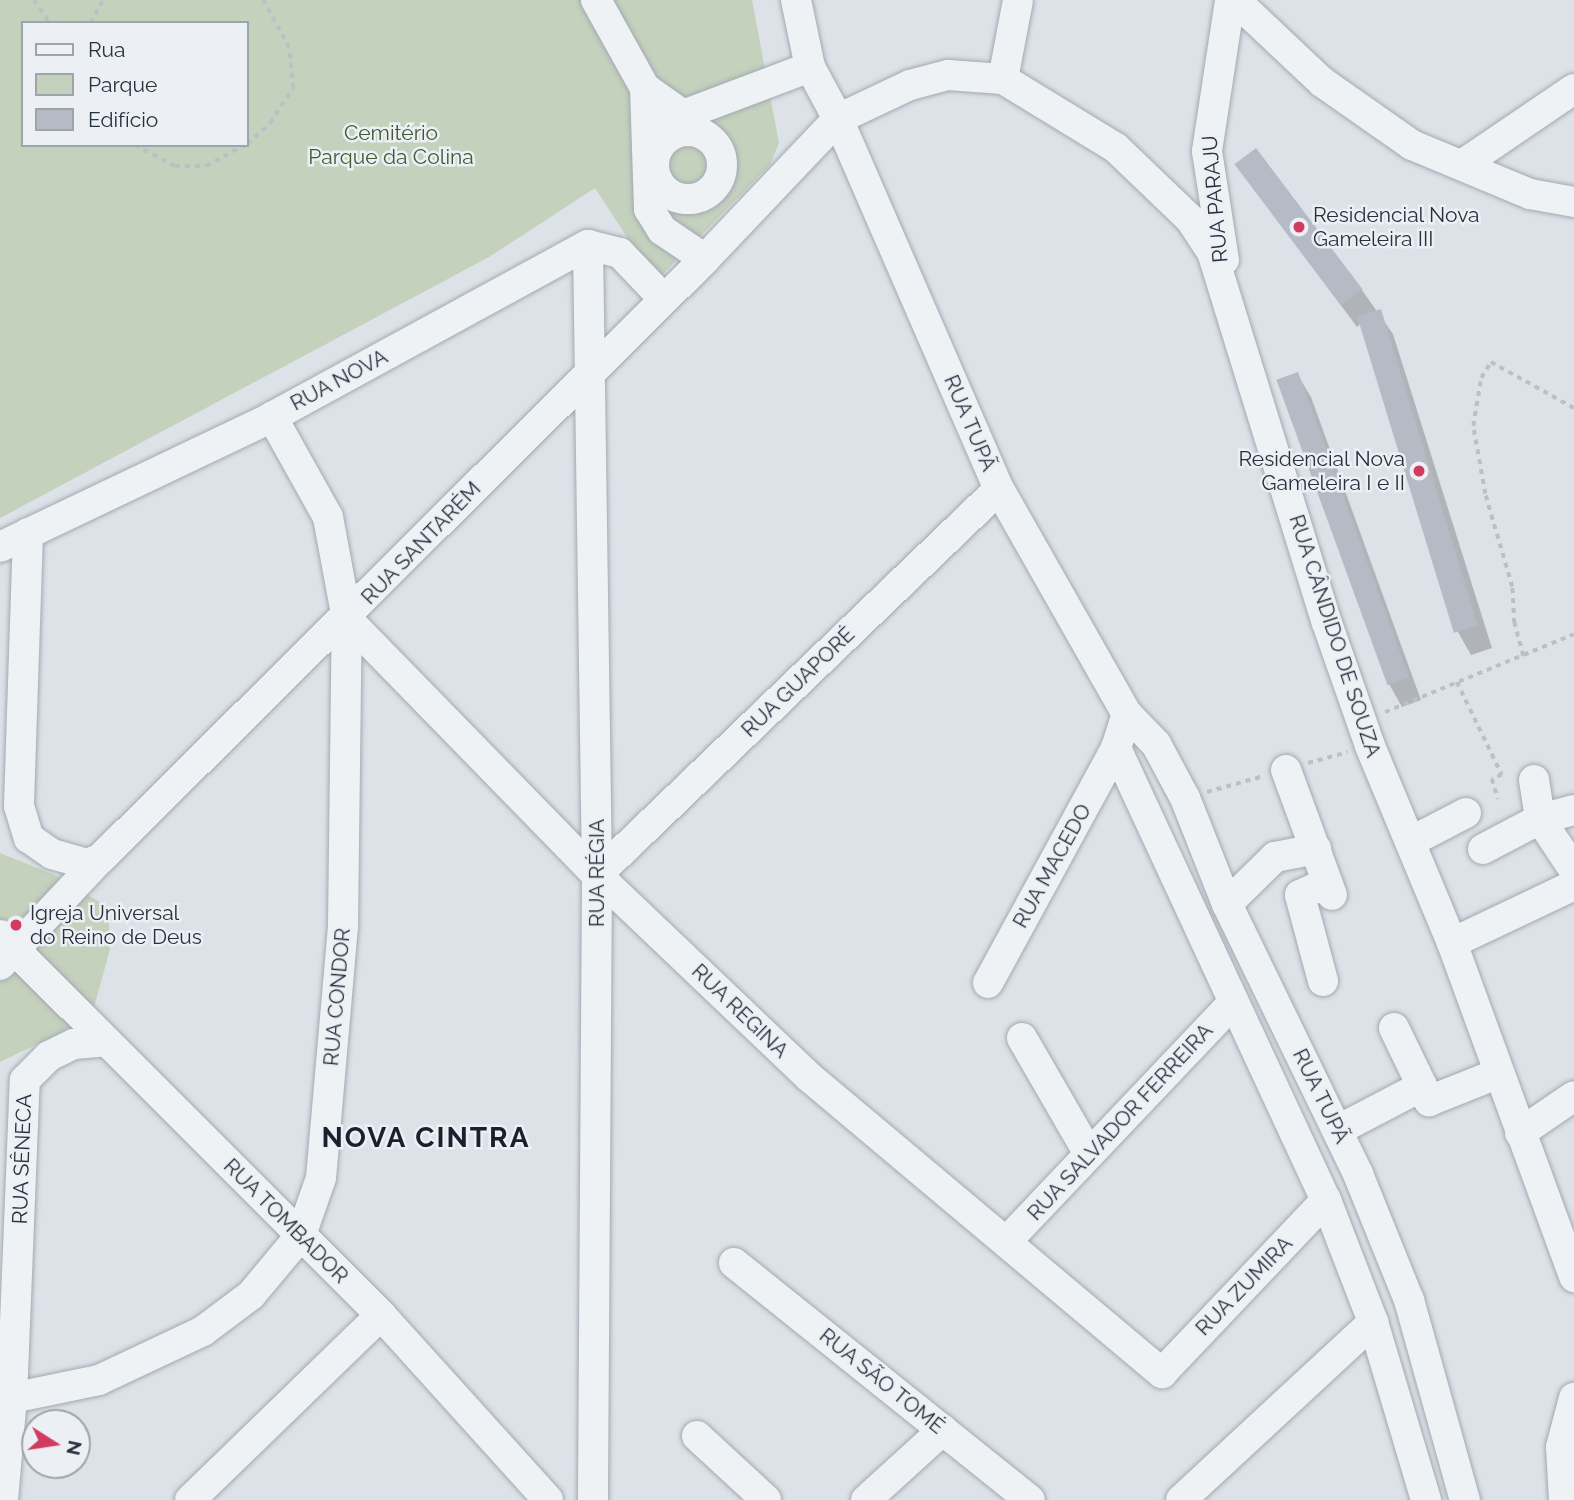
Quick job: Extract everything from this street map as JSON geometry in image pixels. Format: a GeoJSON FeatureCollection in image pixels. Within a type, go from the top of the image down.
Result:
{"type":"FeatureCollection","features":[{"type":"Feature","properties":{"kind":"street"},"geometry":{"type":"LineString","coordinates":[[596,0],[645,88],[714,142],[723,163],[716,185],[708,193],[686,200],[666,191],[654,171],[649,152]]}},
{"type":"Feature","properties":{"kind":"street","name":"RUA TUPÃ"},"geometry":{"type":"LineString","coordinates":[[796,0],[810,67],[838,119],[999,489],[1128,715],[1156,744],[1185,798],[1227,904],[1338,1130],[1409,1300],[1465,1500]]}},
{"type":"Feature","properties":{"kind":"street"},"geometry":{"type":"LineString","coordinates":[[1003,79],[1018,0]]}},
{"type":"Feature","properties":{"kind":"street"},"geometry":{"type":"LineString","coordinates":[[1233,0],[1365,116],[1412,145],[1530,194],[1574,202]]}},
{"type":"Feature","properties":{"kind":"street","name":"RUA PARAJU"},"geometry":{"type":"LineString","coordinates":[[1222,274],[1224,258],[1207,151],[1233,0]]}},
{"type":"Feature","properties":{"kind":"street"},"geometry":{"type":"LineString","coordinates":[[649,152],[688,123],[810,67]]}},
{"type":"Feature","properties":{"kind":"street","name":"RUA CÂNDIDO DE SOUZA"},"geometry":{"type":"LineString","coordinates":[[838,119],[910,85],[948,75],[1003,79],[1116,148],[1151,178],[1191,219],[1222,274],[1327,623],[1362,722],[1452,943],[1497,1074],[1574,1277]]}},
{"type":"Feature","properties":{"kind":"street"},"geometry":{"type":"LineString","coordinates":[[645,88],[649,209],[663,230],[705,260]]}},
{"type":"Feature","properties":{"kind":"street"},"geometry":{"type":"LineString","coordinates":[[1462,165],[1574,89]]}},
{"type":"Feature","properties":{"kind":"street","name":"RUA SANTARÉM"},"geometry":{"type":"LineString","coordinates":[[5,950],[346,619],[592,368],[705,260],[838,119]]}},
{"type":"Feature","properties":{"kind":"street"},"geometry":{"type":"LineString","coordinates":[[588,245],[620,253],[663,298]]}},
{"type":"Feature","properties":{"kind":"street","name":"RUA RÉGIA"},"geometry":{"type":"LineString","coordinates":[[588,245],[592,368],[597,875],[593,1500]]}},
{"type":"Feature","properties":{"kind":"street","name":"RUA NOVA"},"geometry":{"type":"LineString","coordinates":[[0,547],[272,417],[588,245]]}},
{"type":"Feature","properties":{"kind":"street","name":"RUA CONDOR"},"geometry":{"type":"LineString","coordinates":[[6,1397],[99,1380],[203,1331],[251,1295],[301,1236],[321,1178],[344,927],[346,619],[328,517],[272,417]]}},
{"type":"Feature","properties":{"kind":"street","name":"RUA GUAPORÉ"},"geometry":{"type":"LineString","coordinates":[[597,875],[999,489]]}},
{"type":"Feature","properties":{"kind":"street"},"geometry":{"type":"LineString","coordinates":[[28,533],[19,806],[29,838],[51,853],[86,864],[100,859]]}},
{"type":"Feature","properties":{"kind":"street","name":"RUA REGINA"},"geometry":{"type":"LineString","coordinates":[[346,619],[597,875],[809,1077],[1162,1373]]}},
{"type":"Feature","properties":{"kind":"street"},"geometry":{"type":"LineString","coordinates":[[1116,748],[1128,715]]}},
{"type":"Feature","properties":{"kind":"street","name":"RUA TUPÃ"},"geometry":{"type":"LineString","coordinates":[[1116,748],[1326,1200],[1373,1322],[1426,1500]]}},
{"type":"Feature","properties":{"kind":"street","name":"RUA MACEDO"},"geometry":{"type":"LineString","coordinates":[[988,983],[1116,748]]}},
{"type":"Feature","properties":{"kind":"street"},"geometry":{"type":"LineString","coordinates":[[1286,770],[1329,889],[1300,895],[1323,981]]}},
{"type":"Feature","properties":{"kind":"street"},"geometry":{"type":"LineString","coordinates":[[1534,780],[1539,818],[1574,870]]}},
{"type":"Feature","properties":{"kind":"street"},"geometry":{"type":"LineString","coordinates":[[1483,849],[1539,818],[1574,810]]}},
{"type":"Feature","properties":{"kind":"street"},"geometry":{"type":"LineString","coordinates":[[1410,842],[1466,813]]}},
{"type":"Feature","properties":{"kind":"street"},"geometry":{"type":"LineString","coordinates":[[1227,904],[1275,857],[1316,849]]}},
{"type":"Feature","properties":{"kind":"street"},"geometry":{"type":"LineString","coordinates":[[1452,943],[1574,885]]}},
{"type":"Feature","properties":{"kind":"street","name":"RUA TOMBADOR"},"geometry":{"type":"LineString","coordinates":[[5,950],[106,1041],[381,1315],[538,1496]]}},
{"type":"Feature","properties":{"kind":"street","name":"RUA SALVADOR FERREIRA"},"geometry":{"type":"LineString","coordinates":[[1006,1242],[1234,1002]]}},
{"type":"Feature","properties":{"kind":"street"},"geometry":{"type":"LineString","coordinates":[[1394,1028],[1429,1101],[1497,1074]]}},
{"type":"Feature","properties":{"kind":"street"},"geometry":{"type":"LineString","coordinates":[[1022,1038],[1089,1154]]}},
{"type":"Feature","properties":{"kind":"street","name":"RUA SÊNECA"},"geometry":{"type":"LineString","coordinates":[[3,1500],[6,1397],[25,1080],[49,1056],[74,1044],[106,1041]]}},
{"type":"Feature","properties":{"kind":"street"},"geometry":{"type":"LineString","coordinates":[[1338,1130],[1422,1086]]}},
{"type":"Feature","properties":{"kind":"street"},"geometry":{"type":"LineString","coordinates":[[1520,1133],[1574,1096]]}},
{"type":"Feature","properties":{"kind":"street","name":"RUA ZUMIRA"},"geometry":{"type":"LineString","coordinates":[[1162,1373],[1326,1200]]}},
{"type":"Feature","properties":{"kind":"street","name":"RUA SÃO TOMÉ"},"geometry":{"type":"LineString","coordinates":[[734,1263],[1030,1500]]}},
{"type":"Feature","properties":{"kind":"street"},"geometry":{"type":"LineString","coordinates":[[190,1500],[381,1315]]}},
{"type":"Feature","properties":{"kind":"street"},"geometry":{"type":"LineString","coordinates":[[1181,1500],[1373,1322]]}},
{"type":"Feature","properties":{"kind":"street"},"geometry":{"type":"LineString","coordinates":[[1564,1500],[1561,1447],[1574,1398]]}},
{"type":"Feature","properties":{"kind":"street"},"geometry":{"type":"LineString","coordinates":[[866,1500],[943,1430]]}},
{"type":"Feature","properties":{"kind":"street"},"geometry":{"type":"LineString","coordinates":[[697,1436],[766,1500]]}},
{"type":"Feature","properties":{"kind":"path"},"geometry":{"type":"LineString","coordinates":[[34,0],[49,21]]}},
{"type":"Feature","properties":{"kind":"path"},"geometry":{"type":"LineString","coordinates":[[91,21],[103,0]]}},
{"type":"Feature","properties":{"kind":"path"},"geometry":{"type":"LineString","coordinates":[[248,142],[270,123],[293,88],[289,48],[263,0]]}},
{"type":"Feature","properties":{"kind":"path"},"geometry":{"type":"LineString","coordinates":[[139,147],[175,166],[206,166],[241,147]]}},
{"type":"Feature","properties":{"kind":"path"},"geometry":{"type":"LineString","coordinates":[[1523,656],[1514,623],[1512,587],[1485,494],[1473,426],[1481,378],[1491,362],[1574,408]]}},
{"type":"Feature","properties":{"kind":"path"},"geometry":{"type":"LineString","coordinates":[[1362,722],[1574,634]]}},
{"type":"Feature","properties":{"kind":"path"},"geometry":{"type":"LineString","coordinates":[[1457,682],[1502,775],[1492,779],[1498,799]]}},
{"type":"Feature","properties":{"kind":"green space","name":"Cemitério Parque da Colina"},"geometry":{"type":"Polygon","coordinates":[[[0,0],[752,0],[779,143],[770,165],[659,278],[651,274],[595,188],[489,257],[0,518],[0,0]]]}},
{"type":"Feature","properties":{"kind":"green space"},"geometry":{"type":"Polygon","coordinates":[[[0,853],[55,875],[108,907],[110,949],[95,1004],[70,1028],[0,1062],[0,853]]]}},
{"type":"Feature","properties":{"kind":"building","name":"Residencial Nova Gameleira III"},"geometry":{"type":"Polygon","coordinates":[[[1256,148],[1363,289],[1341,306],[1234,164],[1256,148]]]}},
{"type":"Feature","properties":{"kind":"building","name":"Residencial Nova Gameleira I e II"},"geometry":{"type":"Polygon","coordinates":[[[1381,309],[1478,626],[1454,633],[1357,316],[1381,309]]]}},
{"type":"Feature","properties":{"kind":"building","name":"Residencial Nova Gameleira I e II"},"geometry":{"type":"Polygon","coordinates":[[[1298,372],[1409,677],[1388,685],[1276,380],[1298,372]]]}},
{"type":"Feature","properties":{"kind":"place","name":"Residencial Nova Gameleira III"},"geometry":{"type":"Point","coordinates":[1299,227]}},
{"type":"Feature","properties":{"kind":"place","name":"Residencial Nova Gameleira I e II"},"geometry":{"type":"Point","coordinates":[1419,471]}},
{"type":"Feature","properties":{"kind":"place","name":"Igreja Universal do Reino de Deus"},"geometry":{"type":"Point","coordinates":[16,925]}},
{"type":"Feature","properties":{"kind":"district","name":"NOVA CINTRA"},"geometry":{"type":"Point","coordinates":[426,1138]}}]}
